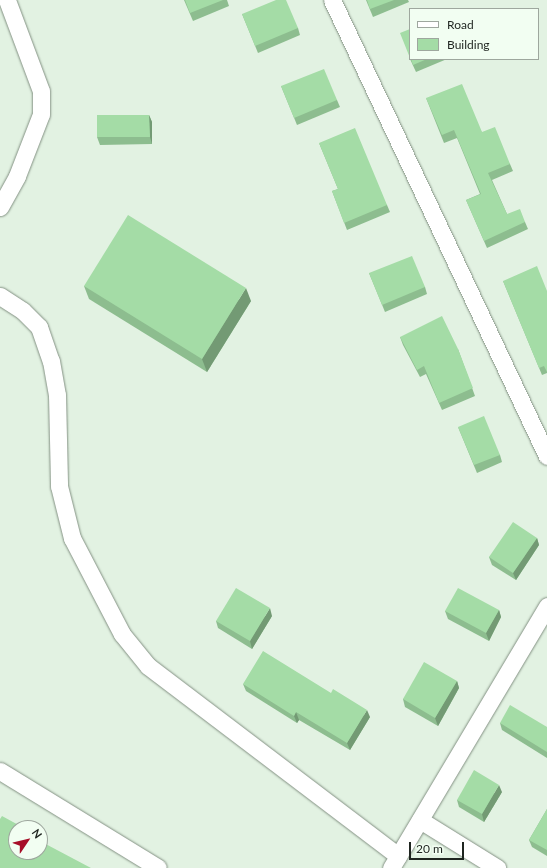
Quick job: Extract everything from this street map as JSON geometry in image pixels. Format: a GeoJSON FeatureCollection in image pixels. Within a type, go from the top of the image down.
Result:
{"type":"FeatureCollection","features":[{"type":"Feature","properties":{"kind":"street"},"geometry":{"type":"LineString","coordinates":[[0,207],[17,176],[41,114],[41,91],[7,0]]}},
{"type":"Feature","properties":{"kind":"street"},"geometry":{"type":"LineString","coordinates":[[332,0],[547,456]]}},
{"type":"Feature","properties":{"kind":"street"},"geometry":{"type":"LineString","coordinates":[[0,296],[23,311],[39,328],[52,361],[57,395],[59,486],[70,530],[122,634],[148,666],[394,862],[547,606]]}},
{"type":"Feature","properties":{"kind":"street"},"geometry":{"type":"LineString","coordinates":[[0,771],[158,868]]}},
{"type":"Feature","properties":{"kind":"street"},"geometry":{"type":"LineString","coordinates":[[420,820],[497,868]]}},
{"type":"Feature","properties":{"kind":"building"},"geometry":{"type":"Polygon","coordinates":[[[185,0],[223,0],[190,13],[185,0]]]}},
{"type":"Feature","properties":{"kind":"building"},"geometry":{"type":"Polygon","coordinates":[[[276,0],[286,0],[298,28],[255,46],[242,14],[276,0]]]}},
{"type":"Feature","properties":{"kind":"building"},"geometry":{"type":"Polygon","coordinates":[[[367,0],[394,0],[370,9],[367,0]]]}},
{"type":"Feature","properties":{"kind":"building"},"geometry":{"type":"Polygon","coordinates":[[[409,29],[409,56],[400,33],[409,29]]]}},
{"type":"Feature","properties":{"kind":"building"},"geometry":{"type":"Polygon","coordinates":[[[411,60],[425,60],[413,65],[411,60]]]}},
{"type":"Feature","properties":{"kind":"building"},"geometry":{"type":"Polygon","coordinates":[[[324,69],[337,100],[294,118],[281,86],[324,69]]]}},
{"type":"Feature","properties":{"kind":"building"},"geometry":{"type":"Polygon","coordinates":[[[462,84],[482,132],[495,127],[510,164],[488,173],[507,214],[520,209],[525,222],[484,241],[466,200],[481,194],[454,130],[442,135],[426,98],[462,84]]]}},
{"type":"Feature","properties":{"kind":"building"},"geometry":{"type":"Polygon","coordinates":[[[97,115],[149,115],[150,137],[97,137],[97,115]]]}},
{"type":"Feature","properties":{"kind":"building"},"geometry":{"type":"Polygon","coordinates":[[[355,128],[387,205],[344,223],[332,191],[338,189],[319,143],[355,128]]]}},
{"type":"Feature","properties":{"kind":"building"},"geometry":{"type":"Polygon","coordinates":[[[128,215],[246,288],[202,359],[84,286],[128,215]]]}},
{"type":"Feature","properties":{"kind":"building"},"geometry":{"type":"Polygon","coordinates":[[[412,256],[425,287],[382,305],[369,273],[412,256]]]}},
{"type":"Feature","properties":{"kind":"building"},"geometry":{"type":"Polygon","coordinates":[[[537,266],[547,291],[547,372],[544,366],[539,368],[503,281],[537,266]]]}},
{"type":"Feature","properties":{"kind":"building"},"geometry":{"type":"Polygon","coordinates":[[[442,316],[458,349],[473,388],[439,403],[424,366],[417,370],[400,337],[442,316]]]}},
{"type":"Feature","properties":{"kind":"building"},"geometry":{"type":"Polygon","coordinates":[[[484,416],[500,455],[474,465],[458,427],[484,416]]]}},
{"type":"Feature","properties":{"kind":"building"},"geometry":{"type":"Polygon","coordinates":[[[513,522],[537,538],[513,573],[489,557],[513,522]]]}},
{"type":"Feature","properties":{"kind":"building"},"geometry":{"type":"Polygon","coordinates":[[[236,588],[270,608],[250,641],[216,621],[236,588]]]}},
{"type":"Feature","properties":{"kind":"building"},"geometry":{"type":"Polygon","coordinates":[[[458,588],[499,610],[486,633],[445,611],[458,588]]]}},
{"type":"Feature","properties":{"kind":"building"},"geometry":{"type":"Polygon","coordinates":[[[263,651],[331,693],[333,689],[367,710],[347,743],[296,712],[294,716],[243,684],[263,651]]]}},
{"type":"Feature","properties":{"kind":"building"},"geometry":{"type":"Polygon","coordinates":[[[424,662],[457,681],[435,718],[403,699],[424,662]]]}},
{"type":"Feature","properties":{"kind":"building"},"geometry":{"type":"Polygon","coordinates":[[[510,705],[547,727],[547,752],[500,723],[510,705]]]}},
{"type":"Feature","properties":{"kind":"building"},"geometry":{"type":"Polygon","coordinates":[[[474,770],[499,785],[482,814],[457,800],[474,770]]]}},
{"type":"Feature","properties":{"kind":"building"},"geometry":{"type":"Polygon","coordinates":[[[547,809],[547,850],[529,840],[547,809]]]}},
{"type":"Feature","properties":{"kind":"building"},"geometry":{"type":"Polygon","coordinates":[[[2,816],[9,820],[8,820],[8,860],[48,860],[48,845],[91,868],[0,868],[0,819],[2,816]]]}}]}
